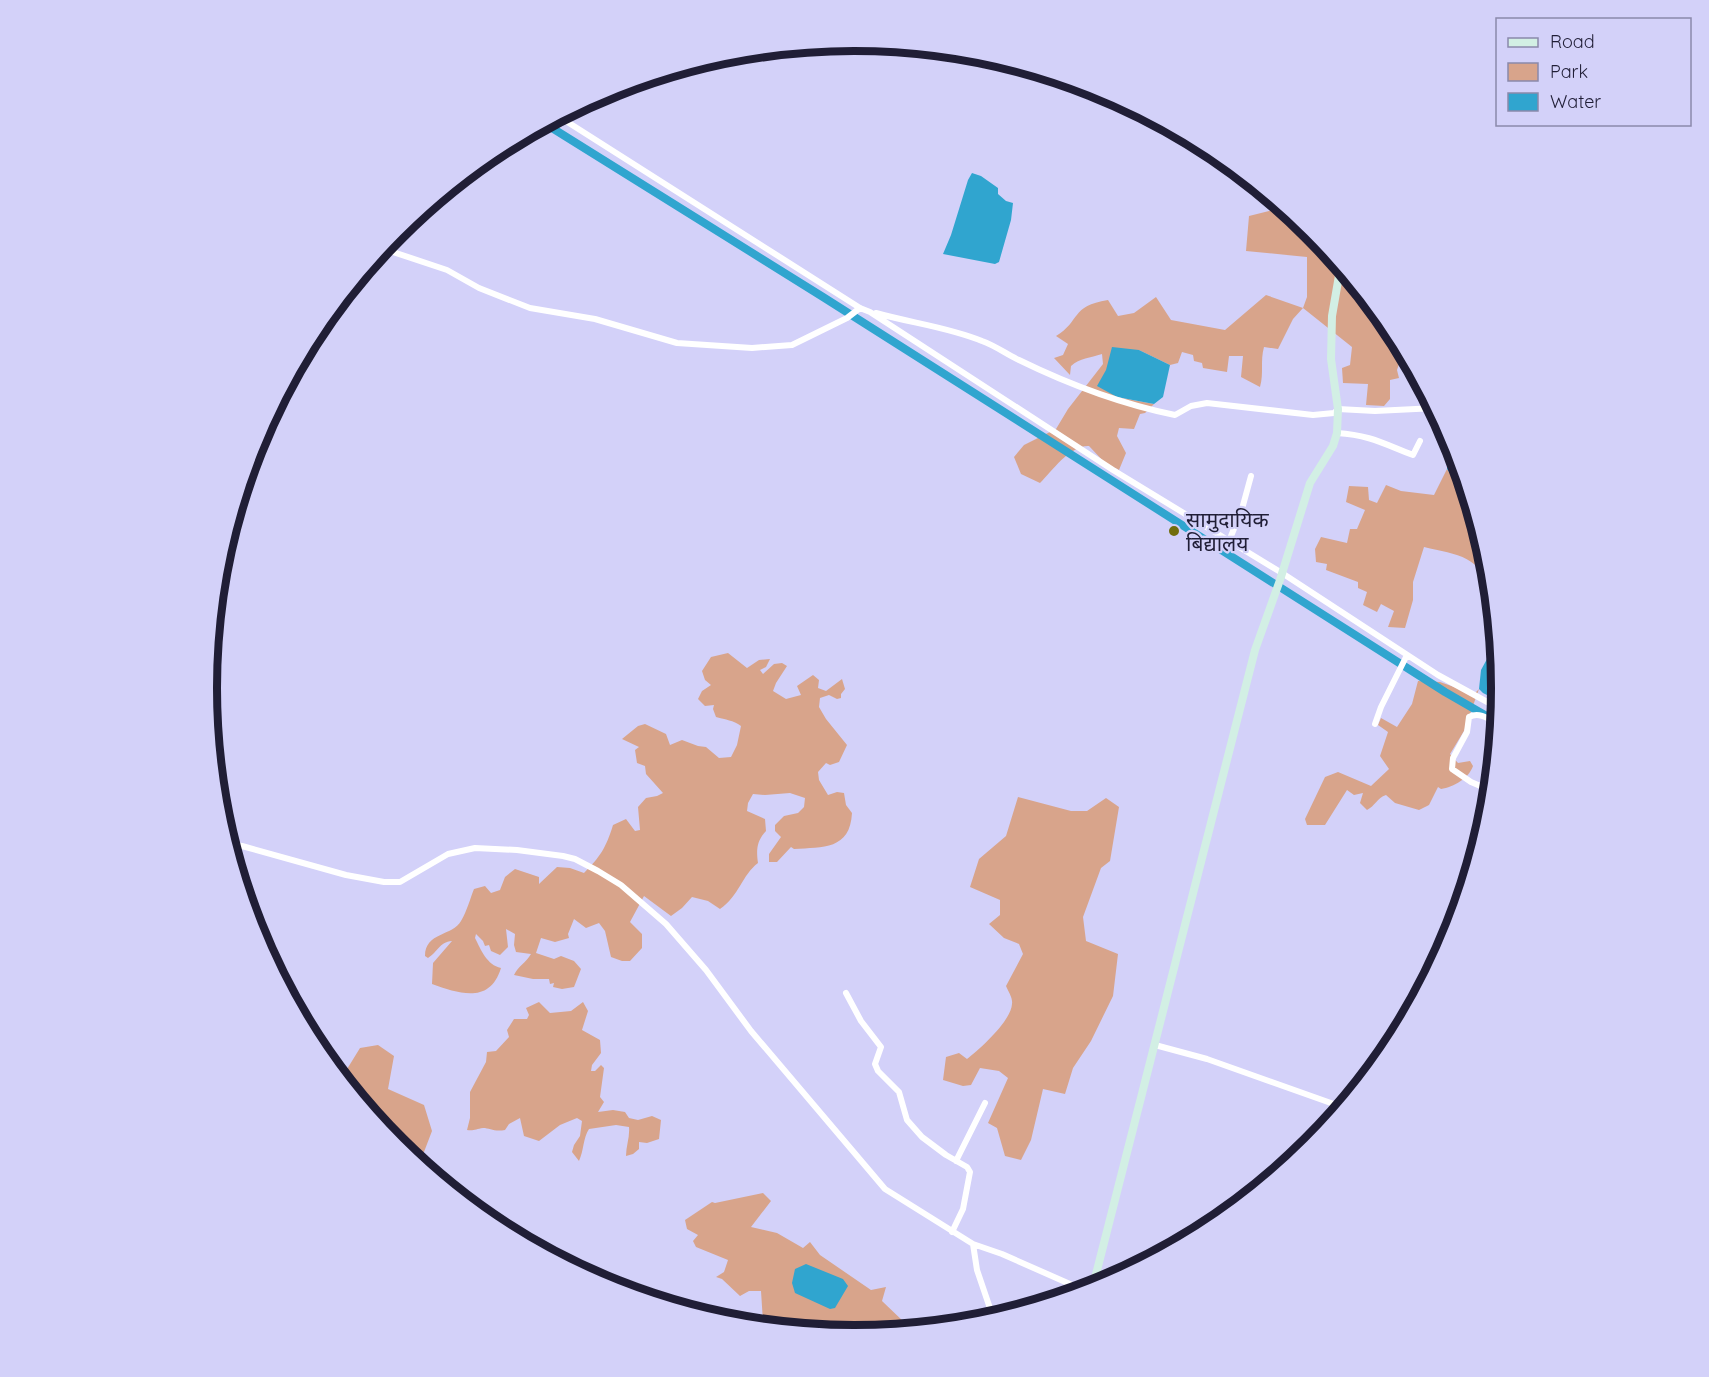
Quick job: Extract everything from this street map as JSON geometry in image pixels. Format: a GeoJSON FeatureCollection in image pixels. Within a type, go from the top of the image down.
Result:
{"type":"FeatureCollection","features":[{"type":"Feature","properties":{"kind":"main road"},"geometry":{"type":"LineString","coordinates":[[1095,1278],[1255,650],[1281,577],[1310,483],[1333,446],[1337,433],[1338,409],[1331,359],[1332,316],[1339,274]]}},
{"type":"Feature","properties":{"kind":"street"},"geometry":{"type":"LineString","coordinates":[[566,121],[858,310],[933,325],[980,340],[1000,348],[1017,359],[1120,402],[1175,415],[1191,406],[1207,403],[1312,415],[1334,413],[1338,409],[1375,411],[1427,408]]}},
{"type":"Feature","properties":{"kind":"street"},"geometry":{"type":"LineString","coordinates":[[391,251],[447,270],[479,288],[530,308],[595,319],[677,343],[752,348],[792,345],[847,318],[858,310]]}},
{"type":"Feature","properties":{"kind":"street"},"geometry":{"type":"LineString","coordinates":[[870,312],[1113,470],[1229,541],[1281,577],[1438,675],[1492,704]]}},
{"type":"Feature","properties":{"kind":"street"},"geometry":{"type":"LineString","coordinates":[[1337,433],[1373,438],[1413,455],[1420,441]]}},
{"type":"Feature","properties":{"kind":"street"},"geometry":{"type":"LineString","coordinates":[[1229,541],[1242,509],[1251,476]]}},
{"type":"Feature","properties":{"kind":"street"},"geometry":{"type":"LineString","coordinates":[[1375,724],[1407,655]]}},
{"type":"Feature","properties":{"kind":"street"},"geometry":{"type":"LineString","coordinates":[[1484,788],[1452,769],[1453,758],[1467,732],[1469,717],[1474,714],[1491,721]]}},
{"type":"Feature","properties":{"kind":"street"},"geometry":{"type":"LineString","coordinates":[[237,845],[346,875],[384,882],[400,882],[447,854],[475,848],[517,850],[563,856],[598,871],[621,885],[666,924],[706,970],[751,1032],[885,1189],[973,1244],[1002,1254],[1075,1286]]}},
{"type":"Feature","properties":{"kind":"street"},"geometry":{"type":"LineString","coordinates":[[846,993],[861,1021],[881,1047],[875,1064],[878,1071],[899,1092],[907,1120],[922,1137],[967,1167],[970,1172],[963,1209],[952,1232]]}},
{"type":"Feature","properties":{"kind":"street"},"geometry":{"type":"LineString","coordinates":[[1155,1045],[1208,1059],[1337,1105]]}},
{"type":"Feature","properties":{"kind":"street"},"geometry":{"type":"LineString","coordinates":[[956,1161],[985,1104]]}},
{"type":"Feature","properties":{"kind":"street"},"geometry":{"type":"LineString","coordinates":[[973,1244],[977,1270],[991,1311]]}},
{"type":"Feature","properties":{"kind":"street"},"geometry":{"type":"LineString","coordinates":[[630,1284],[678,1300]]}},
{"type":"Feature","properties":{"kind":"green space"},"geometry":{"type":"Polygon","coordinates":[[[1275,209],[1334,268],[1385,334],[1401,359],[1397,370],[1399,378],[1390,380],[1390,399],[1384,406],[1366,405],[1368,384],[1343,383],[1342,368],[1350,365],[1352,347],[1303,308],[1307,297],[1307,257],[1246,251],[1249,216],[1275,209]]]}},
{"type":"Feature","properties":{"kind":"green space"},"geometry":{"type":"Polygon","coordinates":[[[1266,295],[1303,308],[1293,319],[1278,349],[1264,347],[1260,387],[1241,377],[1243,356],[1229,356],[1227,372],[1203,368],[1202,363],[1194,361],[1193,355],[1182,352],[1178,363],[1170,365],[1139,350],[1117,397],[1154,404],[1145,413],[1140,414],[1134,429],[1119,428],[1117,436],[1126,453],[1119,470],[1105,463],[1089,446],[1068,454],[1040,483],[1021,474],[1014,457],[1024,445],[1056,429],[1068,409],[1103,364],[1102,354],[1082,360],[1071,366],[1070,375],[1054,358],[1063,355],[1068,344],[1056,336],[1087,306],[1108,300],[1118,316],[1134,313],[1156,297],[1171,320],[1225,330],[1266,295]]]}},
{"type":"Feature","properties":{"kind":"green space"},"geometry":{"type":"Polygon","coordinates":[[[1447,469],[1458,484],[1482,574],[1467,559],[1424,547],[1413,582],[1413,600],[1405,628],[1388,627],[1394,611],[1381,604],[1377,612],[1363,605],[1367,592],[1358,588],[1358,582],[1326,570],[1327,564],[1316,562],[1315,549],[1321,537],[1347,543],[1350,529],[1357,529],[1365,510],[1346,502],[1349,486],[1368,487],[1369,500],[1377,503],[1386,485],[1401,491],[1434,495],[1447,469]]]}},
{"type":"Feature","properties":{"kind":"green space"},"geometry":{"type":"Polygon","coordinates":[[[728,653],[747,668],[759,660],[770,659],[766,667],[760,670],[763,674],[774,664],[782,663],[787,666],[773,691],[786,699],[801,695],[797,686],[813,675],[819,680],[818,688],[826,691],[842,679],[845,689],[841,698],[837,699],[829,695],[820,698],[819,707],[847,745],[839,762],[830,765],[826,763],[818,772],[819,780],[828,795],[837,792],[844,793],[846,805],[852,813],[846,834],[833,844],[825,846],[794,849],[791,847],[777,862],[769,862],[769,854],[781,837],[775,831],[775,825],[784,816],[798,813],[804,807],[805,798],[790,793],[753,794],[747,811],[765,819],[766,831],[758,846],[758,863],[748,873],[732,898],[720,909],[708,901],[692,897],[671,916],[644,896],[630,922],[642,934],[642,948],[630,961],[611,957],[605,931],[599,923],[586,928],[574,919],[568,934],[569,938],[555,942],[541,938],[536,953],[554,959],[561,956],[574,961],[581,969],[574,987],[562,989],[553,987],[554,983],[550,984],[549,979],[533,979],[514,975],[531,954],[516,952],[515,934],[506,929],[508,947],[500,955],[491,951],[489,945],[485,946],[476,934],[475,938],[485,956],[492,964],[501,968],[490,987],[482,992],[463,993],[432,984],[433,963],[452,941],[441,945],[428,958],[425,956],[426,948],[434,938],[457,926],[465,913],[474,889],[485,886],[491,893],[500,890],[505,877],[515,869],[539,877],[539,884],[557,867],[570,868],[584,873],[602,852],[613,825],[626,819],[635,831],[640,830],[638,807],[646,798],[663,793],[646,774],[645,766],[637,763],[635,750],[639,747],[622,739],[638,726],[645,724],[666,734],[670,745],[682,740],[706,747],[719,758],[731,757],[737,745],[741,726],[716,717],[714,705],[705,706],[698,699],[702,691],[711,685],[705,680],[702,671],[711,657],[728,653]]]}},
{"type":"Feature","properties":{"kind":"green space"},"geometry":{"type":"Polygon","coordinates":[[[1418,681],[1440,682],[1474,694],[1479,689],[1464,731],[1450,754],[1458,763],[1470,761],[1473,766],[1468,774],[1451,786],[1441,789],[1438,787],[1429,805],[1419,810],[1395,803],[1386,795],[1367,810],[1360,803],[1363,793],[1354,795],[1347,790],[1325,825],[1307,825],[1305,819],[1325,777],[1338,772],[1371,786],[1389,769],[1380,756],[1388,732],[1378,725],[1381,718],[1397,727],[1412,704],[1418,681]]]}},
{"type":"Feature","properties":{"kind":"green space"},"geometry":{"type":"Polygon","coordinates":[[[1018,797],[1071,811],[1087,811],[1106,798],[1119,807],[1110,861],[1101,868],[1083,917],[1086,941],[1118,954],[1113,996],[1091,1041],[1073,1068],[1065,1094],[1043,1089],[1031,1140],[1021,1160],[1005,1156],[997,1128],[988,1123],[1008,1078],[999,1071],[980,1068],[971,1085],[963,1086],[943,1080],[946,1057],[959,1053],[967,1059],[994,1034],[1006,1018],[1012,1004],[1006,986],[1023,954],[1019,944],[1004,938],[989,924],[1000,915],[1000,900],[970,887],[979,859],[1006,836],[1018,797]]]}},
{"type":"Feature","properties":{"kind":"green space"},"geometry":{"type":"Polygon","coordinates":[[[539,1002],[550,1013],[571,1011],[583,1002],[588,1011],[582,1030],[600,1040],[601,1053],[592,1065],[591,1071],[595,1071],[601,1065],[604,1068],[600,1097],[604,1102],[598,1112],[613,1110],[625,1112],[629,1118],[638,1120],[652,1116],[661,1120],[659,1139],[647,1143],[639,1142],[639,1149],[626,1156],[629,1127],[616,1125],[589,1129],[579,1161],[572,1152],[580,1136],[582,1121],[577,1118],[560,1125],[539,1141],[524,1136],[520,1118],[509,1124],[505,1130],[483,1128],[467,1130],[470,1118],[470,1092],[486,1062],[487,1052],[496,1051],[509,1037],[507,1030],[514,1019],[527,1019],[529,1015],[526,1008],[539,1002]]]}},
{"type":"Feature","properties":{"kind":"green space"},"geometry":{"type":"Polygon","coordinates":[[[378,1045],[394,1056],[388,1089],[424,1105],[432,1131],[422,1157],[375,1109],[345,1072],[360,1048],[378,1045]]]}},
{"type":"Feature","properties":{"kind":"green space"},"geometry":{"type":"Polygon","coordinates":[[[763,1193],[771,1201],[751,1227],[777,1233],[803,1248],[810,1242],[820,1255],[871,1290],[886,1287],[882,1301],[904,1324],[813,1325],[763,1320],[761,1291],[749,1291],[740,1296],[722,1279],[716,1277],[724,1272],[728,1260],[696,1247],[693,1241],[698,1235],[687,1229],[685,1220],[712,1202],[763,1193]]]}},
{"type":"Feature","properties":{"kind":"water"},"geometry":{"type":"Polygon","coordinates":[[[972,173],[981,176],[998,188],[998,194],[1006,201],[1013,203],[1011,220],[999,262],[995,264],[943,254],[972,173]]]}},
{"type":"Feature","properties":{"kind":"water"},"geometry":{"type":"Polygon","coordinates":[[[1112,347],[1139,350],[1170,365],[1163,397],[1154,404],[1117,397],[1097,386],[1106,370],[1112,347]]]}},
{"type":"Feature","properties":{"kind":"water"},"geometry":{"type":"Polygon","coordinates":[[[1449,459],[1457,482],[1456,482],[1447,469],[1449,459]]]}},
{"type":"Feature","properties":{"kind":"water"},"geometry":{"type":"Polygon","coordinates":[[[1487,659],[1491,660],[1492,697],[1479,689],[1481,670],[1487,659]]]}},
{"type":"Feature","properties":{"kind":"water"},"geometry":{"type":"Polygon","coordinates":[[[806,1264],[843,1279],[848,1286],[835,1308],[830,1309],[795,1293],[792,1283],[795,1269],[806,1264]]]}},
{"type":"Feature","properties":{"kind":"waterway"},"geometry":{"type":"LineString","coordinates":[[552,128],[823,297],[1445,692],[1490,718]]}},
{"type":"Feature","properties":{"kind":"place","name":"सामुदायिक बिद्यालय"},"geometry":{"type":"Point","coordinates":[1174,531]}}]}
